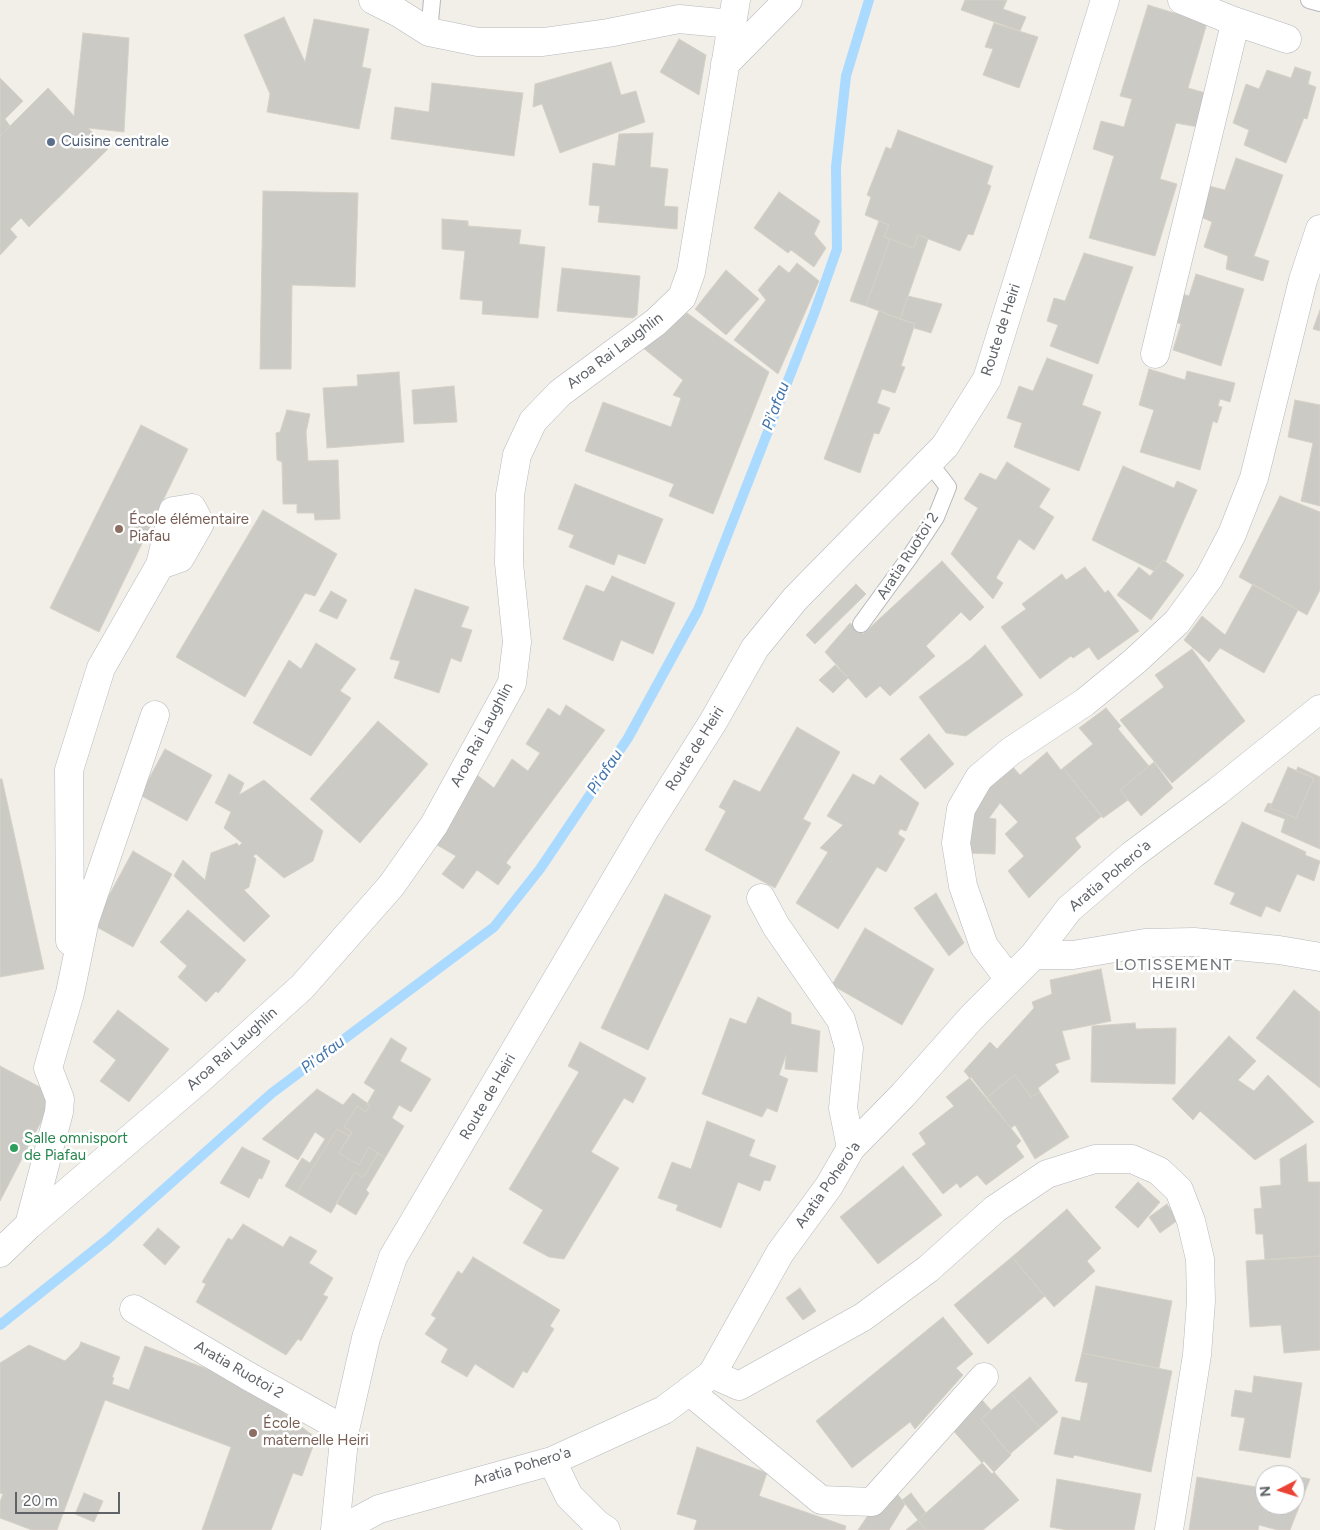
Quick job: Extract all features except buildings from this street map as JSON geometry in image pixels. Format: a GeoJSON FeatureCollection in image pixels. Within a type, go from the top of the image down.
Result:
{"type":"FeatureCollection","features":[{"type":"Feature","properties":{"kind":"street"},"geometry":{"type":"LineString","coordinates":[[373,0],[399,12],[429,32],[478,42],[543,42],[608,33],[679,19],[733,12]]}},
{"type":"Feature","properties":{"kind":"street"},"geometry":{"type":"LineString","coordinates":[[725,64],[788,0]]}},
{"type":"Feature","properties":{"kind":"street","name":"Route de Heiri"},"geometry":{"type":"LineString","coordinates":[[335,1530],[346,1430],[366,1338],[393,1258],[646,828],[713,722],[755,648],[796,599],[928,461],[945,446],[987,379],[1105,0]]}},
{"type":"Feature","properties":{"kind":"street"},"geometry":{"type":"LineString","coordinates":[[1182,0],[1231,20],[1287,39]]}},
{"type":"Feature","properties":{"kind":"street","name":"Aroa Rai Laughlin"},"geometry":{"type":"LineString","coordinates":[[0,1253],[29,1225],[200,1079],[302,987],[391,886],[434,826],[512,684],[517,642],[509,563],[510,495],[518,455],[533,422],[560,393],[649,328],[682,297],[692,272],[733,12]]}},
{"type":"Feature","properties":{"kind":"street"},"geometry":{"type":"LineString","coordinates":[[1155,354],[1234,28],[1231,20]]}},
{"type":"Feature","properties":{"kind":"street"},"geometry":{"type":"LineString","coordinates":[[1009,979],[984,946],[963,886],[956,843],[960,808],[980,778],[1011,751],[1085,702],[1135,662],[1177,622],[1209,578],[1232,534],[1254,478],[1303,280],[1320,229]]}},
{"type":"Feature","properties":{"kind":"street"},"geometry":{"type":"LineString","coordinates":[[70,993],[68,770],[101,668],[160,564]]}},
{"type":"Feature","properties":{"kind":"street","name":"Aratia Pohero'a"},"geometry":{"type":"LineString","coordinates":[[340,1530],[379,1509],[552,1461],[664,1410],[712,1374],[780,1253],[829,1186],[850,1148],[903,1095],[972,1017],[1034,955],[1069,909],[1132,855],[1218,791],[1320,710]]}},
{"type":"Feature","properties":{"kind":"street"},"geometry":{"type":"LineString","coordinates":[[29,1225],[59,1112],[60,1099],[48,1068],[70,993],[84,920],[155,715]]}},
{"type":"Feature","properties":{"kind":"street"},"geometry":{"type":"LineString","coordinates":[[761,898],[776,926],[840,1020],[849,1048],[843,1108],[850,1148]]}},
{"type":"Feature","properties":{"kind":"street"},"geometry":{"type":"LineString","coordinates":[[1034,955],[1073,955],[1145,943],[1194,942],[1251,946],[1320,957]]}},
{"type":"Feature","properties":{"kind":"street"},"geometry":{"type":"LineString","coordinates":[[712,1374],[739,1386],[863,1317],[928,1269],[995,1209],[1048,1174],[1095,1159],[1132,1159],[1160,1171],[1179,1190],[1191,1221],[1200,1259],[1201,1301],[1197,1355],[1168,1530]]}},
{"type":"Feature","properties":{"kind":"street","name":"Aratia Ruotoi 2"},"geometry":{"type":"LineString","coordinates":[[134,1309],[248,1376],[346,1430]]}},
{"type":"Feature","properties":{"kind":"street"},"geometry":{"type":"LineString","coordinates":[[689,1391],[820,1500],[872,1502],[984,1377]]}},
{"type":"Feature","properties":{"kind":"street"},"geometry":{"type":"LineString","coordinates":[[552,1461],[569,1496],[597,1524],[606,1530]]}},
{"type":"Feature","properties":{"kind":"lane"},"geometry":{"type":"LineString","coordinates":[[429,32],[432,0]]}},
{"type":"Feature","properties":{"kind":"lane"},"geometry":{"type":"LineString","coordinates":[[1309,0],[1320,3]]}},
{"type":"Feature","properties":{"kind":"lane","name":"Aratia Ruotoi 2"},"geometry":{"type":"LineString","coordinates":[[861,624],[936,517],[948,487],[928,461]]}},
{"type":"Feature","properties":{"kind":"waterway","name":"Pi'afau"},"geometry":{"type":"LineString","coordinates":[[0,1325],[108,1239],[272,1093],[494,927],[540,869],[628,738],[698,610],[814,314],[837,249],[836,167],[846,76],[869,0]]}},
{"type":"Feature","properties":{"kind":"place","name":"Cuisine centrale"},"geometry":{"type":"Point","coordinates":[51,142]}},
{"type":"Feature","properties":{"kind":"place","name":"École élémentaire Piafau"},"geometry":{"type":"Point","coordinates":[119,529]}},
{"type":"Feature","properties":{"kind":"place","name":"Salle omnisport de Piafau"},"geometry":{"type":"Point","coordinates":[14,1148]}},
{"type":"Feature","properties":{"kind":"place","name":"École maternelle Heiri"},"geometry":{"type":"Point","coordinates":[253,1433]}},
{"type":"Feature","properties":{"kind":"district","name":"LOTISSEMENT HEIRI"},"geometry":{"type":"Point","coordinates":[1174,974]}}]}
